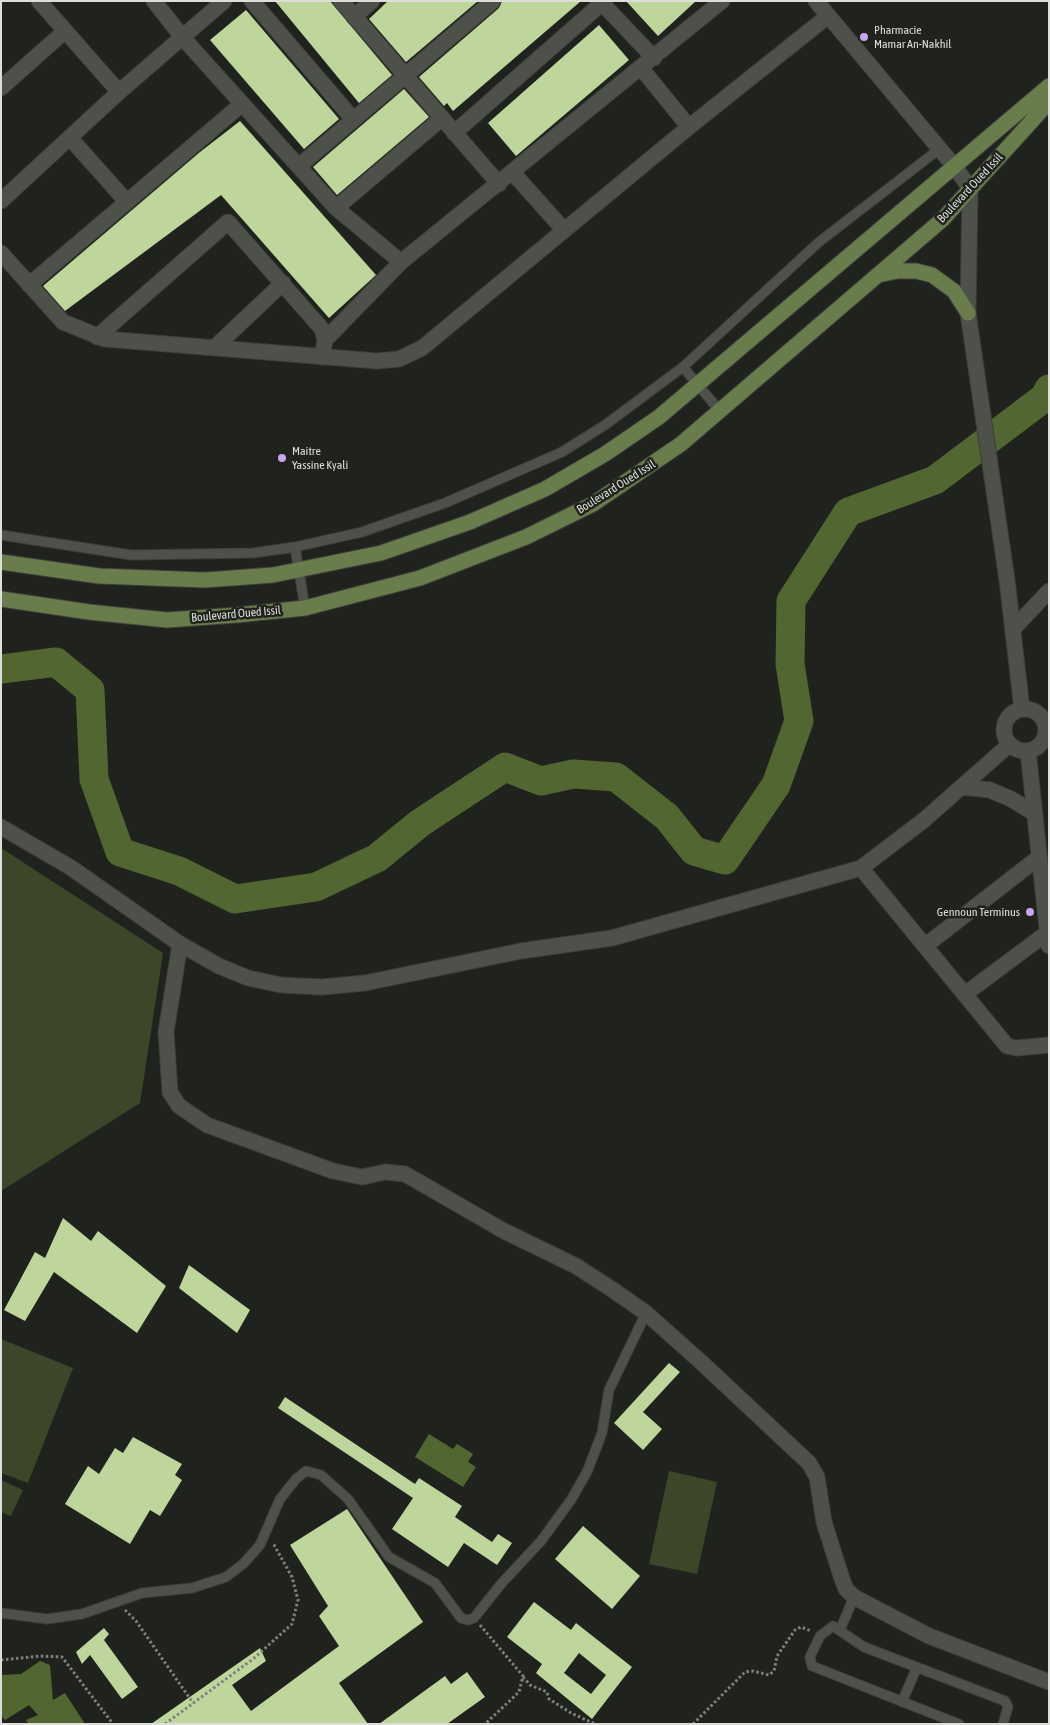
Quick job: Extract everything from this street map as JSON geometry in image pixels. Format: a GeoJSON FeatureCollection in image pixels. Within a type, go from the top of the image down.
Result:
{"type":"FeatureCollection","features":[{"type":"Feature","properties":{"kind":"main road","name":"Boulevard Oued Issil"},"geometry":{"type":"LineString","coordinates":[[1,562],[99,576],[164,579],[238,578],[300,570],[381,553],[421,540],[545,489],[605,454],[659,417],[1049,86]]}},
{"type":"Feature","properties":{"kind":"main road","name":"Boulevard Oued Issil"},"geometry":{"type":"LineString","coordinates":[[1,599],[88,612],[168,620],[237,616],[305,608],[420,578],[526,537],[593,504],[681,444],[874,276],[943,220],[1049,102]]}},
{"type":"Feature","properties":{"kind":"main road"},"geometry":{"type":"LineString","coordinates":[[874,276],[898,271],[932,274],[954,290],[968,313]]}},
{"type":"Feature","properties":{"kind":"street"},"geometry":{"type":"LineString","coordinates":[[39,1],[120,92]]}},
{"type":"Feature","properties":{"kind":"street"},"geometry":{"type":"LineString","coordinates":[[154,1],[242,104],[336,208],[401,262]]}},
{"type":"Feature","properties":{"kind":"street"},"geometry":{"type":"LineString","coordinates":[[1,201],[120,92],[184,38],[224,1]]}},
{"type":"Feature","properties":{"kind":"street"},"geometry":{"type":"LineString","coordinates":[[252,1],[353,119]]}},
{"type":"Feature","properties":{"kind":"street"},"geometry":{"type":"LineString","coordinates":[[341,1],[499,184]]}},
{"type":"Feature","properties":{"kind":"street"},"geometry":{"type":"LineString","coordinates":[[354,17],[372,1]]}},
{"type":"Feature","properties":{"kind":"street"},"geometry":{"type":"LineString","coordinates":[[299,166],[493,1]]}},
{"type":"Feature","properties":{"kind":"street"},"geometry":{"type":"LineString","coordinates":[[325,340],[401,262],[654,58],[706,6],[722,1]]}},
{"type":"Feature","properties":{"kind":"street"},"geometry":{"type":"LineString","coordinates":[[816,1],[938,150],[954,166],[970,188],[968,313],[1007,580],[1022,709]]}},
{"type":"Feature","properties":{"kind":"street"},"geometry":{"type":"LineString","coordinates":[[454,133],[601,2],[654,58]]}},
{"type":"Feature","properties":{"kind":"street"},"geometry":{"type":"LineString","coordinates":[[1,252],[62,322],[97,337],[377,361],[408,356],[422,348],[688,127],[828,16]]}},
{"type":"Feature","properties":{"kind":"street"},"geometry":{"type":"LineString","coordinates":[[1,88],[65,31]]}},
{"type":"Feature","properties":{"kind":"street"},"geometry":{"type":"LineString","coordinates":[[641,68],[688,127]]}},
{"type":"Feature","properties":{"kind":"street"},"geometry":{"type":"LineString","coordinates":[[29,286],[242,104]]}},
{"type":"Feature","properties":{"kind":"street"},"geometry":{"type":"LineString","coordinates":[[336,208],[441,119]]}},
{"type":"Feature","properties":{"kind":"street"},"geometry":{"type":"LineString","coordinates":[[70,138],[127,202]]}},
{"type":"Feature","properties":{"kind":"street"},"geometry":{"type":"LineString","coordinates":[[513,173],[564,230]]}},
{"type":"Feature","properties":{"kind":"street"},"geometry":{"type":"LineString","coordinates":[[97,337],[228,222],[322,329],[325,340],[322,356]]}},
{"type":"Feature","properties":{"kind":"street"},"geometry":{"type":"LineString","coordinates":[[214,348],[283,283]]}},
{"type":"Feature","properties":{"kind":"street"},"geometry":{"type":"LineString","coordinates":[[1013,629],[1043,607],[1049,591]]}},
{"type":"Feature","properties":{"kind":"street"},"geometry":{"type":"LineString","coordinates":[[1022,709],[1028,709],[1045,715],[1046,738],[1040,744],[1028,751],[1022,751],[1010,744],[1004,728],[1010,715],[1022,709]]}},
{"type":"Feature","properties":{"kind":"street"},"geometry":{"type":"LineString","coordinates":[[1,827],[70,867],[180,944],[219,966],[248,978],[281,985],[322,987],[365,983],[521,951],[612,938],[861,868],[911,831],[1010,744]]}},
{"type":"Feature","properties":{"kind":"street"},"geometry":{"type":"LineString","coordinates":[[965,994],[1048,940],[1045,879],[1038,858],[1041,812],[1028,751]]}},
{"type":"Feature","properties":{"kind":"street"},"geometry":{"type":"LineString","coordinates":[[961,787],[990,790],[1041,812]]}},
{"type":"Feature","properties":{"kind":"street"},"geometry":{"type":"LineString","coordinates":[[926,946],[1038,858]]}},
{"type":"Feature","properties":{"kind":"street"},"geometry":{"type":"LineString","coordinates":[[861,868],[1007,1046],[1016,1048],[1049,1045]]}},
{"type":"Feature","properties":{"kind":"street"},"geometry":{"type":"LineString","coordinates":[[180,944],[166,1032],[167,1072],[170,1092],[179,1106],[193,1118],[270,1149],[350,1176],[362,1177],[395,1172],[412,1177],[504,1231],[576,1266],[646,1314],[809,1463],[817,1477],[824,1522],[842,1578],[846,1589],[854,1597],[929,1636],[1049,1682]]}},
{"type":"Feature","properties":{"kind":"lane"},"geometry":{"type":"LineString","coordinates":[[1,535],[132,555],[211,555],[295,548],[362,532],[445,503],[562,452],[605,425],[683,367],[819,242],[938,150]]}},
{"type":"Feature","properties":{"kind":"lane"},"geometry":{"type":"LineString","coordinates":[[683,367],[719,410]]}},
{"type":"Feature","properties":{"kind":"lane"},"geometry":{"type":"LineString","coordinates":[[295,548],[305,608]]}},
{"type":"Feature","properties":{"kind":"lane"},"geometry":{"type":"LineString","coordinates":[[1,1613],[47,1619],[82,1614],[118,1603],[142,1593],[192,1588],[226,1577],[253,1554],[267,1532],[280,1498],[296,1479],[306,1471],[321,1475],[348,1499],[389,1558],[435,1583],[461,1618],[468,1620],[474,1618],[501,1584],[540,1542],[571,1500],[587,1472],[602,1433],[609,1390],[646,1314]]}},
{"type":"Feature","properties":{"kind":"lane"},"geometry":{"type":"LineString","coordinates":[[840,1630],[854,1597]]}},
{"type":"Feature","properties":{"kind":"lane"},"geometry":{"type":"LineString","coordinates":[[959,1724],[812,1666],[810,1657],[820,1636],[833,1626],[864,1647],[1005,1701],[1008,1706],[1003,1724]]}},
{"type":"Feature","properties":{"kind":"lane"},"geometry":{"type":"LineString","coordinates":[[902,1702],[917,1667]]}},
{"type":"Feature","properties":{"kind":"path"},"geometry":{"type":"LineString","coordinates":[[165,1724],[253,1659],[292,1624],[298,1600],[292,1577],[267,1532]]}},
{"type":"Feature","properties":{"kind":"path"},"geometry":{"type":"LineString","coordinates":[[118,1603],[136,1620],[194,1702]]}},
{"type":"Feature","properties":{"kind":"path"},"geometry":{"type":"LineString","coordinates":[[474,1618],[530,1685],[547,1692],[549,1699],[571,1713],[595,1724]]}},
{"type":"Feature","properties":{"kind":"path"},"geometry":{"type":"LineString","coordinates":[[692,1724],[746,1672],[753,1670],[769,1675],[774,1672],[777,1656],[796,1630],[801,1627],[820,1636]]}},
{"type":"Feature","properties":{"kind":"path"},"geometry":{"type":"LineString","coordinates":[[1,1660],[40,1656],[62,1657],[113,1724]]}},
{"type":"Feature","properties":{"kind":"path"},"geometry":{"type":"LineString","coordinates":[[484,1724],[519,1692],[523,1676]]}},
{"type":"Feature","properties":{"kind":"shaded area"},"geometry":{"type":"Polygon","coordinates":[[[1,848],[163,953],[140,1103],[1,1191],[1,848]]]}},
{"type":"Feature","properties":{"kind":"shaded area"},"geometry":{"type":"Polygon","coordinates":[[[1,1339],[73,1368],[28,1483],[1,1473],[1,1339]]]}},
{"type":"Feature","properties":{"kind":"shaded area"},"geometry":{"type":"Polygon","coordinates":[[[429,1434],[453,1449],[457,1444],[473,1454],[468,1462],[476,1467],[463,1487],[415,1457],[429,1434]]]}},
{"type":"Feature","properties":{"kind":"shaded area"},"geometry":{"type":"Polygon","coordinates":[[[669,1471],[717,1482],[697,1574],[649,1564],[669,1471]]]}},
{"type":"Feature","properties":{"kind":"shaded area"},"geometry":{"type":"Polygon","coordinates":[[[1,1480],[23,1490],[11,1516],[1,1512],[1,1480]]]}},
{"type":"Feature","properties":{"kind":"shaded area"},"geometry":{"type":"Polygon","coordinates":[[[40,1661],[50,1665],[53,1700],[65,1693],[85,1724],[29,1724],[26,1720],[38,1715],[29,1705],[5,1720],[1,1715],[1,1675],[21,1674],[40,1661]]]}},
{"type":"Feature","properties":{"kind":"building"},"geometry":{"type":"Polygon","coordinates":[[[275,1],[330,1],[392,75],[359,103],[275,1]]]}},
{"type":"Feature","properties":{"kind":"building"},"geometry":{"type":"Polygon","coordinates":[[[388,1],[478,1],[406,62],[369,19],[388,1]]]}},
{"type":"Feature","properties":{"kind":"building"},"geometry":{"type":"Polygon","coordinates":[[[502,1],[581,1],[453,111],[447,103],[444,106],[419,77],[499,8],[502,1]]]}},
{"type":"Feature","properties":{"kind":"building"},"geometry":{"type":"Polygon","coordinates":[[[626,1],[696,1],[658,36],[626,1]]]}},
{"type":"Feature","properties":{"kind":"building"},"geometry":{"type":"Polygon","coordinates":[[[246,10],[339,119],[304,149],[210,40],[246,10]]]}},
{"type":"Feature","properties":{"kind":"building"},"geometry":{"type":"Polygon","coordinates":[[[599,25],[629,60],[516,156],[488,123],[599,25]]]}},
{"type":"Feature","properties":{"kind":"building"},"geometry":{"type":"Polygon","coordinates":[[[404,89],[429,117],[337,195],[313,167],[404,89]]]}},
{"type":"Feature","properties":{"kind":"building"},"geometry":{"type":"Polygon","coordinates":[[[240,121],[376,275],[329,318],[221,195],[65,311],[43,286],[200,152],[240,121]]]}},
{"type":"Feature","properties":{"kind":"building"},"geometry":{"type":"Polygon","coordinates":[[[63,1218],[91,1241],[98,1231],[166,1286],[137,1333],[54,1272],[25,1321],[4,1310],[35,1252],[45,1258],[63,1218]]]}},
{"type":"Feature","properties":{"kind":"building"},"geometry":{"type":"Polygon","coordinates":[[[189,1265],[250,1310],[237,1333],[179,1288],[189,1265]]]}},
{"type":"Feature","properties":{"kind":"building"},"geometry":{"type":"Polygon","coordinates":[[[669,1363],[680,1372],[643,1412],[662,1429],[643,1450],[614,1423],[669,1363]]]}},
{"type":"Feature","properties":{"kind":"building"},"geometry":{"type":"Polygon","coordinates":[[[285,1397],[415,1484],[419,1478],[462,1506],[455,1517],[492,1542],[498,1534],[512,1543],[497,1565],[464,1543],[448,1567],[392,1529],[413,1498],[278,1408],[285,1397]]]}},
{"type":"Feature","properties":{"kind":"building"},"geometry":{"type":"Polygon","coordinates":[[[133,1437],[182,1464],[175,1475],[182,1480],[160,1516],[150,1510],[130,1544],[65,1504],[88,1466],[99,1474],[115,1448],[123,1453],[133,1437]]]}},
{"type":"Feature","properties":{"kind":"building"},"geometry":{"type":"Polygon","coordinates":[[[347,1509],[423,1622],[339,1683],[368,1724],[151,1724],[260,1648],[266,1661],[232,1685],[251,1711],[339,1646],[319,1616],[328,1606],[290,1545],[347,1509]]]}},
{"type":"Feature","properties":{"kind":"building"},"geometry":{"type":"Polygon","coordinates":[[[583,1526],[640,1576],[612,1609],[555,1559],[583,1526]]]}},
{"type":"Feature","properties":{"kind":"building"},"geometry":{"type":"Polygon","coordinates":[[[534,1602],[571,1630],[576,1623],[632,1667],[592,1719],[536,1673],[542,1664],[507,1637],[534,1602]],[[579,1653],[564,1673],[591,1694],[606,1675],[579,1653]]]}},
{"type":"Feature","properties":{"kind":"building"},"geometry":{"type":"Polygon","coordinates":[[[104,1628],[109,1634],[104,1640],[138,1687],[122,1699],[90,1655],[82,1664],[76,1652],[104,1628]]]}},
{"type":"Feature","properties":{"kind":"building"},"geometry":{"type":"Polygon","coordinates":[[[467,1672],[485,1697],[447,1724],[379,1724],[445,1676],[451,1684],[467,1672]]]}},
{"type":"Feature","properties":{"kind":"waterway"},"geometry":{"type":"LineString","coordinates":[[1,669],[56,662],[90,690],[94,779],[120,852],[179,871],[235,899],[316,887],[377,858],[420,823],[505,767],[541,781],[573,774],[616,777],[667,817],[694,851],[725,860],[776,785],[799,721],[790,664],[791,601],[848,512],[935,480],[1045,397],[1049,389]]}},
{"type":"Feature","properties":{"kind":"place","name":"Pharmacie Mamar An-Nakhil"},"geometry":{"type":"Point","coordinates":[864,37]}},
{"type":"Feature","properties":{"kind":"place","name":"Maitre Yassine Kyali"},"geometry":{"type":"Point","coordinates":[282,458]}},
{"type":"Feature","properties":{"kind":"place","name":"Gennoun Terminus"},"geometry":{"type":"Point","coordinates":[1030,912]}}]}
